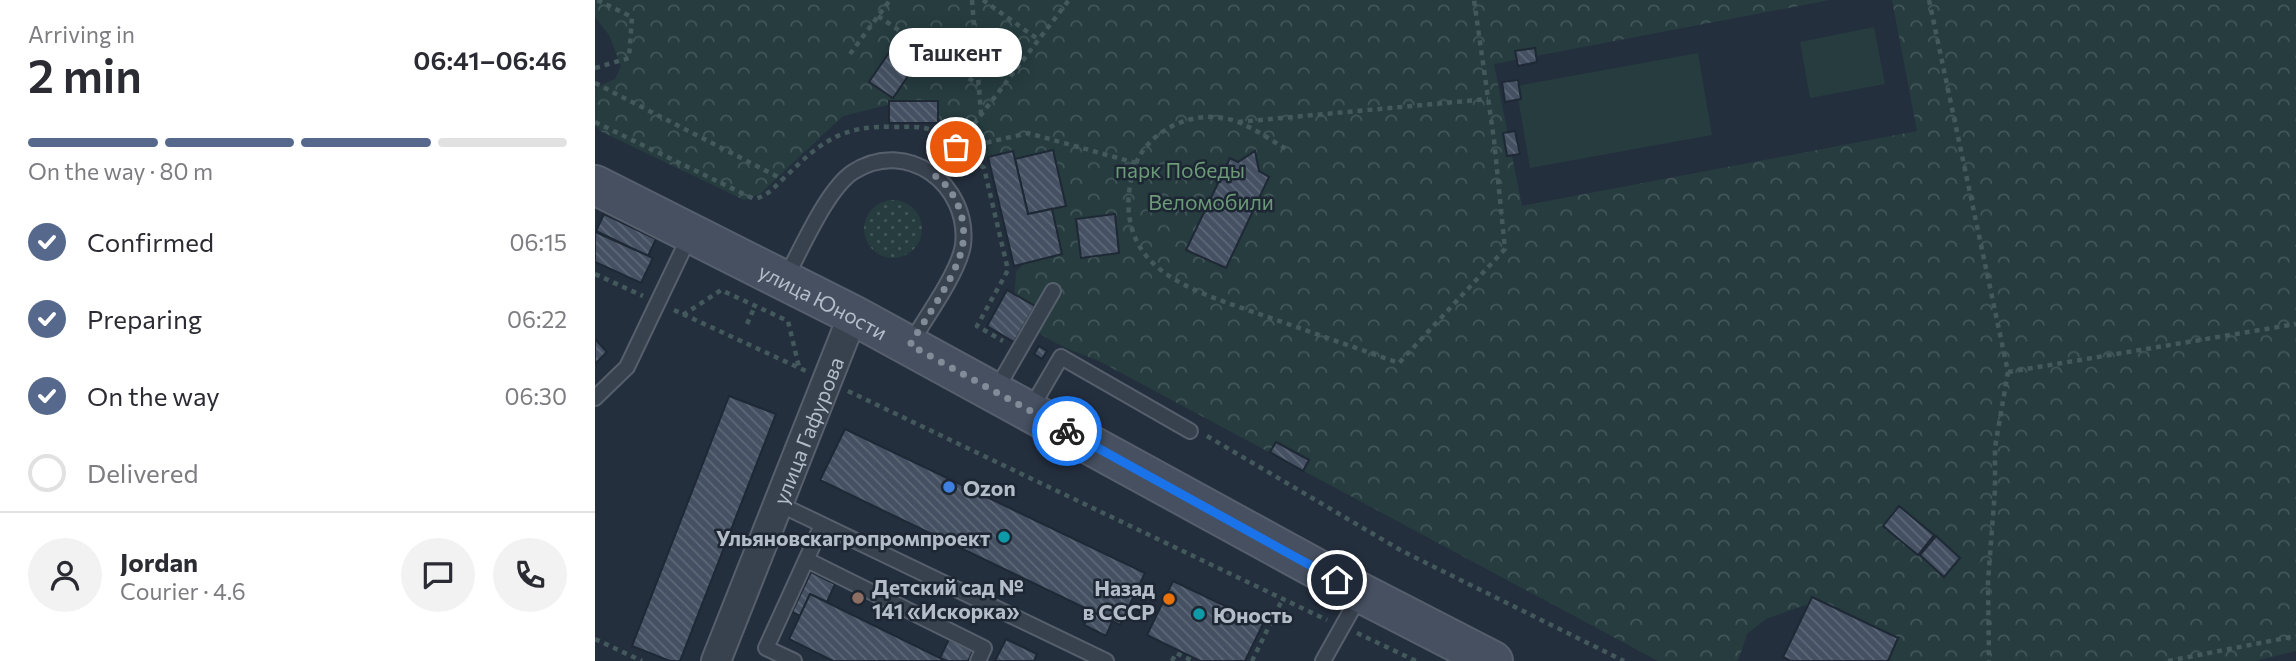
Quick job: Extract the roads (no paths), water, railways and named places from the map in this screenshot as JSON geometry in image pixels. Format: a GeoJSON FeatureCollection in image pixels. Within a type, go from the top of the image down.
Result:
{"type":"FeatureCollection","features":[{"type":"Feature","properties":{"kind":"main road","name":"улица Юности"},"geometry":{"type":"LineString","coordinates":[[595,185],[910,345],[1484,659]]}},
{"type":"Feature","properties":{"kind":"street","name":"улица Гафурова"},"geometry":{"type":"LineString","coordinates":[[716,661],[853,315]]}},
{"type":"Feature","properties":{"kind":"lane"},"geometry":{"type":"LineString","coordinates":[[934,175],[956,147]]}},
{"type":"Feature","properties":{"kind":"lane"},"geometry":{"type":"LineString","coordinates":[[785,280],[837,186],[854,171],[875,163],[898,160],[921,167],[942,181],[957,201],[964,224],[962,248],[953,272],[910,345]]}},
{"type":"Feature","properties":{"kind":"lane"},"geometry":{"type":"LineString","coordinates":[[595,398],[627,367],[691,233]]}},
{"type":"Feature","properties":{"kind":"lane"},"geometry":{"type":"LineString","coordinates":[[995,391],[1053,291]]}},
{"type":"Feature","properties":{"kind":"lane"},"geometry":{"type":"LineString","coordinates":[[1030,411],[1062,357],[1190,431]]}},
{"type":"Feature","properties":{"kind":"lane"},"geometry":{"type":"LineString","coordinates":[[779,504],[1106,661]]}},
{"type":"Feature","properties":{"kind":"lane"},"geometry":{"type":"LineString","coordinates":[[794,661],[766,648],[822,525]]}},
{"type":"Feature","properties":{"kind":"lane"},"geometry":{"type":"LineString","coordinates":[[807,560],[984,648],[978,661]]}},
{"type":"Feature","properties":{"kind":"lane"},"geometry":{"type":"LineString","coordinates":[[1323,661],[1361,593]]}},
{"type":"Feature","properties":{"kind":"place","name":"Ташкент"},"geometry":{"type":"Point","coordinates":[956,147]}},
{"type":"Feature","properties":{"kind":"place","name":"Ozon"},"geometry":{"type":"Point","coordinates":[949,487]}},
{"type":"Feature","properties":{"kind":"place","name":"Ульяновскагропромпроект"},"geometry":{"type":"Point","coordinates":[1004,537]}},
{"type":"Feature","properties":{"kind":"place","name":"Детский сад № 141 «Искорка»"},"geometry":{"type":"Point","coordinates":[858,598]}},
{"type":"Feature","properties":{"kind":"place","name":"Назад в СССР"},"geometry":{"type":"Point","coordinates":[1169,599]}},
{"type":"Feature","properties":{"kind":"place","name":"Юность"},"geometry":{"type":"Point","coordinates":[1199,614]}},
{"type":"Feature","properties":{"kind":"park label","name":"парк Победы"},"geometry":{"type":"Point","coordinates":[1180,169]}},
{"type":"Feature","properties":{"kind":"park label","name":"Веломобили"},"geometry":{"type":"Point","coordinates":[1211,201]}}]}
